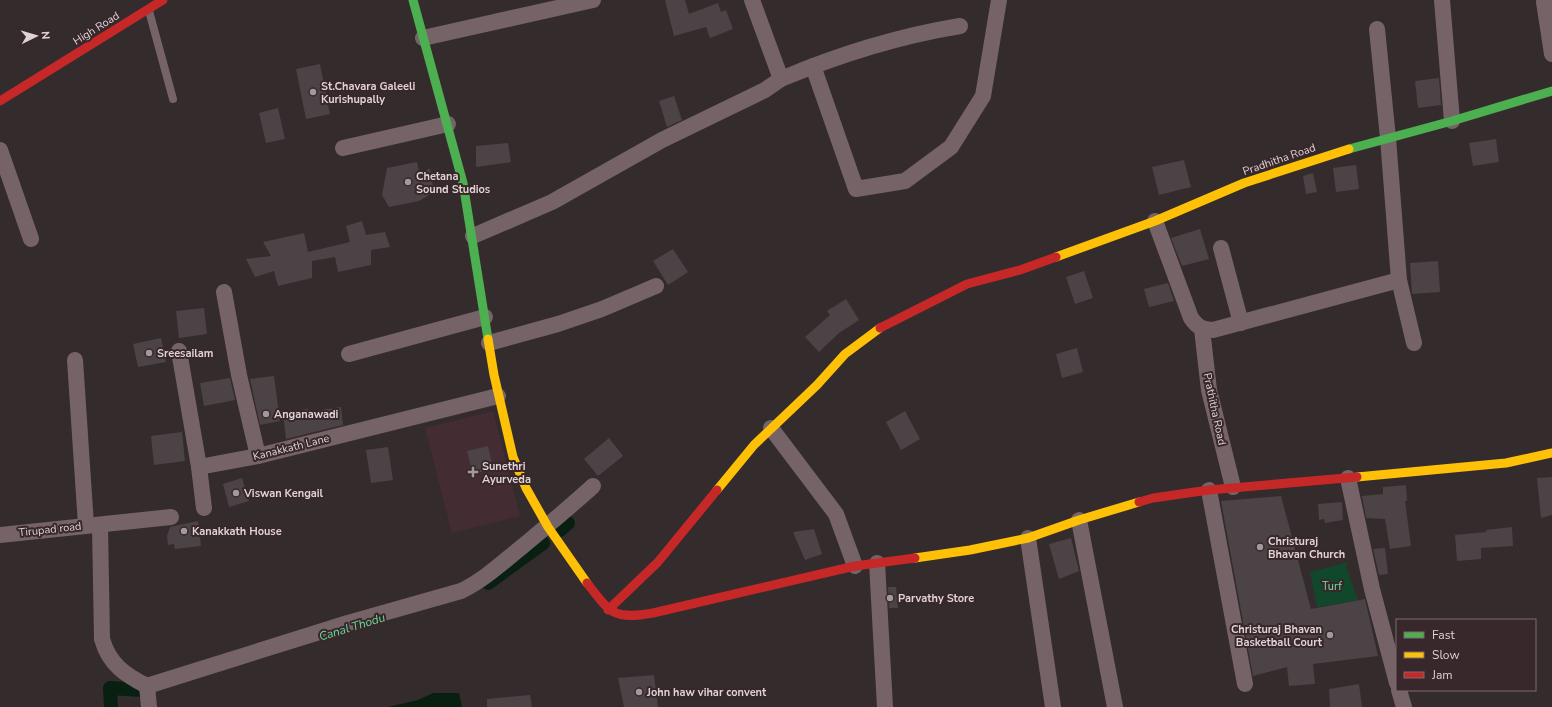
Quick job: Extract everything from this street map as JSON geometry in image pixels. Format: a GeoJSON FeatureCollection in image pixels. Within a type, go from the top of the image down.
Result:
{"type":"FeatureCollection","features":[{"type":"Feature","properties":{"kind":"street","name":"High Road"},"geometry":{"type":"LineString","coordinates":[[0,101],[163,0]]}},
{"type":"Feature","properties":{"kind":"street"},"geometry":{"type":"LineString","coordinates":[[413,0],[463,183],[473,236],[498,396],[515,462],[526,488],[548,526],[580,575],[608,610],[618,616],[647,614],[855,566],[970,550],[1028,538],[1078,520],[1153,498],[1209,490],[1506,463],[1552,453]]}},
{"type":"Feature","properties":{"kind":"street"},"geometry":{"type":"LineString","coordinates":[[423,38],[593,0]]}},
{"type":"Feature","properties":{"kind":"street"},"geometry":{"type":"LineString","coordinates":[[752,0],[781,79]]}},
{"type":"Feature","properties":{"kind":"street"},"geometry":{"type":"LineString","coordinates":[[813,66],[856,189],[905,181],[951,147],[983,96],[999,0]]}},
{"type":"Feature","properties":{"kind":"street"},"geometry":{"type":"LineString","coordinates":[[1442,0],[1452,121]]}},
{"type":"Feature","properties":{"kind":"street"},"geometry":{"type":"LineString","coordinates":[[1544,2],[1552,54]]}},
{"type":"Feature","properties":{"kind":"street"},"geometry":{"type":"LineString","coordinates":[[473,236],[552,202],[662,140],[765,90],[781,79],[813,66],[921,32],[960,26]]}},
{"type":"Feature","properties":{"kind":"street"},"geometry":{"type":"LineString","coordinates":[[1377,29],[1388,138],[1399,280],[1414,343]]}},
{"type":"Feature","properties":{"kind":"street","name":"Pradhitha Road"},"geometry":{"type":"LineString","coordinates":[[608,610],[658,562],[754,445],[817,386],[846,354],[883,326],[967,284],[1020,270],[1155,221],[1244,183],[1333,152],[1452,121],[1552,91]]}},
{"type":"Feature","properties":{"kind":"street"},"geometry":{"type":"LineString","coordinates":[[343,148],[448,124]]}},
{"type":"Feature","properties":{"kind":"street"},"geometry":{"type":"LineString","coordinates":[[0,150],[32,239]]}},
{"type":"Feature","properties":{"kind":"street"},"geometry":{"type":"LineString","coordinates":[[1155,221],[1191,318],[1195,325],[1202,329],[1213,330],[1399,280]]}},
{"type":"Feature","properties":{"kind":"street"},"geometry":{"type":"LineString","coordinates":[[1220,248],[1241,323]]}},
{"type":"Feature","properties":{"kind":"street"},"geometry":{"type":"LineString","coordinates":[[489,343],[573,319],[602,309],[656,286]]}},
{"type":"Feature","properties":{"kind":"street"},"geometry":{"type":"LineString","coordinates":[[224,292],[239,375],[258,456]]}},
{"type":"Feature","properties":{"kind":"street"},"geometry":{"type":"LineString","coordinates":[[349,354],[485,318]]}},
{"type":"Feature","properties":{"kind":"street","name":"Prathitha Road"},"geometry":{"type":"LineString","coordinates":[[1202,329],[1209,390],[1233,488]]}},
{"type":"Feature","properties":{"kind":"street"},"geometry":{"type":"LineString","coordinates":[[179,350],[199,467],[204,508]]}},
{"type":"Feature","properties":{"kind":"street"},"geometry":{"type":"LineString","coordinates":[[75,360],[93,525],[102,640],[107,655],[117,667],[147,686],[348,623],[461,591],[472,586],[494,570],[548,526],[593,486]]}},
{"type":"Feature","properties":{"kind":"street","name":"Kanakkath Lane"},"geometry":{"type":"LineString","coordinates":[[199,467],[258,456],[498,396]]}},
{"type":"Feature","properties":{"kind":"street"},"geometry":{"type":"LineString","coordinates":[[771,428],[836,514],[855,566]]}},
{"type":"Feature","properties":{"kind":"street"},"geometry":{"type":"LineString","coordinates":[[1348,478],[1372,589],[1396,679]]}},
{"type":"Feature","properties":{"kind":"street"},"geometry":{"type":"LineString","coordinates":[[1209,490],[1245,684]]}},
{"type":"Feature","properties":{"kind":"street","name":"Tirupad road"},"geometry":{"type":"LineString","coordinates":[[0,535],[171,518]]}},
{"type":"Feature","properties":{"kind":"street"},"geometry":{"type":"LineString","coordinates":[[1078,520],[1115,707]]}},
{"type":"Feature","properties":{"kind":"street"},"geometry":{"type":"LineString","coordinates":[[1028,538],[1053,707]]}},
{"type":"Feature","properties":{"kind":"street"},"geometry":{"type":"LineString","coordinates":[[877,563],[885,707]]}},
{"type":"Feature","properties":{"kind":"street"},"geometry":{"type":"LineString","coordinates":[[147,686],[149,707]]}},
{"type":"Feature","properties":{"kind":"street"},"geometry":{"type":"LineString","coordinates":[[1399,691],[1404,707]]}},
{"type":"Feature","properties":{"kind":"lane"},"geometry":{"type":"LineString","coordinates":[[148,9],[173,99]]}},
{"type":"Feature","properties":{"kind":"shaded area","name":"Sunethri Ayurveda"},"geometry":{"type":"Polygon","coordinates":[[[493,411],[520,516],[452,533],[425,428],[493,411]]]}},
{"type":"Feature","properties":{"kind":"shaded area"},"geometry":{"type":"Polygon","coordinates":[[[433,693],[459,693],[462,707],[388,707],[418,700],[433,693]]]}},
{"type":"Feature","properties":{"kind":"green space","name":"Turf"},"geometry":{"type":"Polygon","coordinates":[[[1349,562],[1346,567],[1358,600],[1317,607],[1310,572],[1349,562]]]}},
{"type":"Feature","properties":{"kind":"building"},"geometry":{"type":"Polygon","coordinates":[[[665,0],[685,0],[689,14],[718,3],[721,12],[726,10],[733,29],[710,38],[706,27],[674,36],[665,0]]]}},
{"type":"Feature","properties":{"kind":"building","name":"St.Chavara Galeeli Kurishupally"},"geometry":{"type":"Polygon","coordinates":[[[320,64],[330,114],[306,119],[296,69],[320,64]]]}},
{"type":"Feature","properties":{"kind":"building"},"geometry":{"type":"Polygon","coordinates":[[[1439,78],[1441,105],[1418,108],[1415,81],[1439,78]]]}},
{"type":"Feature","properties":{"kind":"building"},"geometry":{"type":"Polygon","coordinates":[[[674,96],[682,120],[667,127],[659,101],[674,96]]]}},
{"type":"Feature","properties":{"kind":"building"},"geometry":{"type":"Polygon","coordinates":[[[278,108],[285,139],[266,143],[259,113],[278,108]]]}},
{"type":"Feature","properties":{"kind":"building"},"geometry":{"type":"Polygon","coordinates":[[[1496,139],[1499,162],[1473,166],[1469,143],[1496,139]]]}},
{"type":"Feature","properties":{"kind":"building"},"geometry":{"type":"Polygon","coordinates":[[[508,143],[511,162],[476,167],[476,146],[508,143]]]}},
{"type":"Feature","properties":{"kind":"building"},"geometry":{"type":"Polygon","coordinates":[[[1184,160],[1191,187],[1159,195],[1152,167],[1184,160]]]}},
{"type":"Feature","properties":{"kind":"building","name":"Chetana Sound Studios"},"geometry":{"type":"Polygon","coordinates":[[[417,162],[419,172],[430,169],[434,192],[419,201],[389,207],[382,195],[387,168],[417,162]]]}},
{"type":"Feature","properties":{"kind":"building"},"geometry":{"type":"Polygon","coordinates":[[[1356,165],[1359,189],[1336,192],[1333,168],[1356,165]]]}},
{"type":"Feature","properties":{"kind":"building"},"geometry":{"type":"Polygon","coordinates":[[[1313,173],[1317,192],[1306,194],[1303,176],[1313,173]]]}},
{"type":"Feature","properties":{"kind":"building"},"geometry":{"type":"Polygon","coordinates":[[[362,221],[366,235],[385,232],[390,247],[371,250],[371,265],[338,272],[335,257],[312,261],[312,278],[278,286],[274,271],[255,277],[246,259],[271,256],[263,242],[304,233],[308,252],[350,242],[346,226],[362,221]]]}},
{"type":"Feature","properties":{"kind":"building"},"geometry":{"type":"Polygon","coordinates":[[[1200,229],[1209,259],[1182,266],[1171,238],[1200,229]]]}},
{"type":"Feature","properties":{"kind":"building"},"geometry":{"type":"Polygon","coordinates":[[[673,249],[688,272],[668,285],[653,261],[673,249]]]}},
{"type":"Feature","properties":{"kind":"building"},"geometry":{"type":"Polygon","coordinates":[[[1438,261],[1440,292],[1412,294],[1410,263],[1438,261]]]}},
{"type":"Feature","properties":{"kind":"building"},"geometry":{"type":"Polygon","coordinates":[[[1084,271],[1093,298],[1075,304],[1066,277],[1084,271]]]}},
{"type":"Feature","properties":{"kind":"building"},"geometry":{"type":"Polygon","coordinates":[[[1168,283],[1174,301],[1149,307],[1144,289],[1168,283]]]}},
{"type":"Feature","properties":{"kind":"building"},"geometry":{"type":"Polygon","coordinates":[[[846,299],[859,320],[839,333],[819,352],[805,337],[830,315],[827,311],[846,299]]]}},
{"type":"Feature","properties":{"kind":"building"},"geometry":{"type":"Polygon","coordinates":[[[204,308],[207,334],[179,338],[176,311],[204,308]]]}},
{"type":"Feature","properties":{"kind":"building","name":"Sreesailam"},"geometry":{"type":"Polygon","coordinates":[[[161,338],[166,362],[138,367],[133,344],[161,338]]]}},
{"type":"Feature","properties":{"kind":"building"},"geometry":{"type":"Polygon","coordinates":[[[1077,348],[1083,372],[1062,378],[1056,354],[1077,348]]]}},
{"type":"Feature","properties":{"kind":"building"},"geometry":{"type":"Polygon","coordinates":[[[274,376],[280,421],[260,425],[250,379],[274,376]]]}},
{"type":"Feature","properties":{"kind":"building"},"geometry":{"type":"Polygon","coordinates":[[[230,378],[235,400],[204,406],[200,383],[230,378]]]}},
{"type":"Feature","properties":{"kind":"building"},"geometry":{"type":"Polygon","coordinates":[[[341,407],[343,425],[286,439],[283,413],[308,409],[308,412],[341,407]]]}},
{"type":"Feature","properties":{"kind":"building"},"geometry":{"type":"Polygon","coordinates":[[[905,411],[920,439],[901,450],[886,422],[905,411]]]}},
{"type":"Feature","properties":{"kind":"building"},"geometry":{"type":"Polygon","coordinates":[[[182,432],[185,461],[154,465],[151,436],[182,432]]]}},
{"type":"Feature","properties":{"kind":"building"},"geometry":{"type":"Polygon","coordinates":[[[609,438],[623,456],[598,476],[584,459],[609,438]]]}},
{"type":"Feature","properties":{"kind":"building"},"geometry":{"type":"Polygon","coordinates":[[[488,446],[493,469],[473,474],[467,451],[488,446]]]}},
{"type":"Feature","properties":{"kind":"building"},"geometry":{"type":"Polygon","coordinates":[[[388,447],[393,480],[371,483],[366,450],[388,447]]]}},
{"type":"Feature","properties":{"kind":"building"},"geometry":{"type":"Polygon","coordinates":[[[1552,477],[1552,515],[1541,518],[1537,478],[1552,477]]]}},
{"type":"Feature","properties":{"kind":"building","name":"Viswan Kengail"},"geometry":{"type":"Polygon","coordinates":[[[242,478],[249,501],[229,507],[223,484],[242,478]]]}},
{"type":"Feature","properties":{"kind":"building"},"geometry":{"type":"Polygon","coordinates":[[[1406,485],[1407,501],[1405,501],[1411,546],[1390,549],[1385,519],[1366,518],[1362,496],[1383,494],[1383,487],[1406,485]]]}},
{"type":"Feature","properties":{"kind":"building","name":"Christuraj Bhavan Church"},"geometry":{"type":"Polygon","coordinates":[[[1281,496],[1311,609],[1365,599],[1378,656],[1313,664],[1315,684],[1289,686],[1287,667],[1253,676],[1221,501],[1281,496]]]}},
{"type":"Feature","properties":{"kind":"building"},"geometry":{"type":"Polygon","coordinates":[[[1342,502],[1343,520],[1325,523],[1324,519],[1319,520],[1318,504],[1342,502]]]}},
{"type":"Feature","properties":{"kind":"building","name":"Kanakkath House"},"geometry":{"type":"Polygon","coordinates":[[[198,521],[201,546],[175,549],[174,544],[168,545],[167,536],[170,527],[198,521]]]}},
{"type":"Feature","properties":{"kind":"building"},"geometry":{"type":"Polygon","coordinates":[[[1512,527],[1513,546],[1481,548],[1481,559],[1457,561],[1455,535],[1486,532],[1486,530],[1512,527]]]}},
{"type":"Feature","properties":{"kind":"building"},"geometry":{"type":"Polygon","coordinates":[[[814,529],[822,554],[805,560],[793,532],[814,529]]]}},
{"type":"Feature","properties":{"kind":"building"},"geometry":{"type":"Polygon","coordinates":[[[1071,538],[1079,571],[1059,579],[1049,544],[1071,538]]]}},
{"type":"Feature","properties":{"kind":"building"},"geometry":{"type":"Polygon","coordinates":[[[1385,548],[1388,574],[1379,575],[1373,549],[1385,548]]]}},
{"type":"Feature","properties":{"kind":"building","name":"Parvathy Store"},"geometry":{"type":"Polygon","coordinates":[[[888,587],[896,587],[898,608],[889,608],[888,587]]]}},
{"type":"Feature","properties":{"kind":"building","name":"John haw vihar convent"},"geometry":{"type":"Polygon","coordinates":[[[654,675],[658,707],[624,707],[618,678],[654,675]]]}},
{"type":"Feature","properties":{"kind":"building"},"geometry":{"type":"Polygon","coordinates":[[[1359,684],[1362,707],[1330,707],[1329,689],[1359,684]]]}},
{"type":"Feature","properties":{"kind":"building"},"geometry":{"type":"Polygon","coordinates":[[[530,695],[532,707],[487,707],[487,699],[530,695]]]}},
{"type":"Feature","properties":{"kind":"waterway","name":"Canal Thodu"},"geometry":{"type":"LineString","coordinates":[[560,530],[568,523]]}},
{"type":"Feature","properties":{"kind":"waterway","name":"Canal Thodu"},"geometry":{"type":"LineString","coordinates":[[488,583],[543,543]]}},
{"type":"Feature","properties":{"kind":"waterway","name":"Canal Thodu"},"geometry":{"type":"LineString","coordinates":[[111,707],[110,688],[143,690]]}},
{"type":"Feature","properties":{"kind":"traffic: fast"},"geometry":{"type":"LineString","coordinates":[[413,0],[463,183],[488,339]]}},
{"type":"Feature","properties":{"kind":"traffic: fast"},"geometry":{"type":"LineString","coordinates":[[1349,149],[1452,121],[1552,91]]}},
{"type":"Feature","properties":{"kind":"traffic: slow"},"geometry":{"type":"LineString","coordinates":[[1056,257],[1155,221],[1244,183],[1349,149]]}},
{"type":"Feature","properties":{"kind":"traffic: slow"},"geometry":{"type":"LineString","coordinates":[[717,490],[754,445],[817,385],[845,354],[880,328]]}},
{"type":"Feature","properties":{"kind":"traffic: slow"},"geometry":{"type":"LineString","coordinates":[[488,339],[494,375],[513,457],[526,488],[548,527],[587,583]]}},
{"type":"Feature","properties":{"kind":"traffic: slow"},"geometry":{"type":"LineString","coordinates":[[1357,477],[1506,463],[1552,453]]}},
{"type":"Feature","properties":{"kind":"traffic: slow"},"geometry":{"type":"LineString","coordinates":[[915,558],[970,550],[1028,538],[1079,520],[1139,502]]}},
{"type":"Feature","properties":{"kind":"traffic: jam"},"geometry":{"type":"LineString","coordinates":[[0,101],[163,0]]}},
{"type":"Feature","properties":{"kind":"traffic: jam"},"geometry":{"type":"LineString","coordinates":[[880,328],[967,284],[1020,270],[1056,257]]}},
{"type":"Feature","properties":{"kind":"traffic: jam"},"geometry":{"type":"LineString","coordinates":[[1139,502],[1153,498],[1209,490],[1357,477]]}},
{"type":"Feature","properties":{"kind":"traffic: jam"},"geometry":{"type":"LineString","coordinates":[[608,610],[658,562],[717,490]]}},
{"type":"Feature","properties":{"kind":"traffic: jam"},"geometry":{"type":"LineString","coordinates":[[587,583],[608,608],[614,612],[620,614],[639,615],[855,566],[915,558]]}},
{"type":"Feature","properties":{"kind":"place","name":"St.Chavara Galeeli Kurishupally"},"geometry":{"type":"Point","coordinates":[313,92]}},
{"type":"Feature","properties":{"kind":"place","name":"Chetana Sound Studios"},"geometry":{"type":"Point","coordinates":[408,182]}},
{"type":"Feature","properties":{"kind":"place","name":"Sreesailam"},"geometry":{"type":"Point","coordinates":[149,353]}},
{"type":"Feature","properties":{"kind":"place","name":"Anganawadi"},"geometry":{"type":"Point","coordinates":[266,414]}},
{"type":"Feature","properties":{"kind":"place","name":"Sunethri Ayurveda"},"geometry":{"type":"Point","coordinates":[473,472]}},
{"type":"Feature","properties":{"kind":"place","name":"Viswan Kengail"},"geometry":{"type":"Point","coordinates":[236,493]}},
{"type":"Feature","properties":{"kind":"place","name":"Kanakkath House"},"geometry":{"type":"Point","coordinates":[184,531]}},
{"type":"Feature","properties":{"kind":"place","name":"Christuraj Bhavan Church"},"geometry":{"type":"Point","coordinates":[1260,547]}},
{"type":"Feature","properties":{"kind":"place","name":"Parvathy Store"},"geometry":{"type":"Point","coordinates":[890,598]}},
{"type":"Feature","properties":{"kind":"place","name":"Christuraj Bhavan Basketball Court"},"geometry":{"type":"Point","coordinates":[1330,635]}},
{"type":"Feature","properties":{"kind":"place","name":"John haw vihar convent"},"geometry":{"type":"Point","coordinates":[639,692]}}]}
